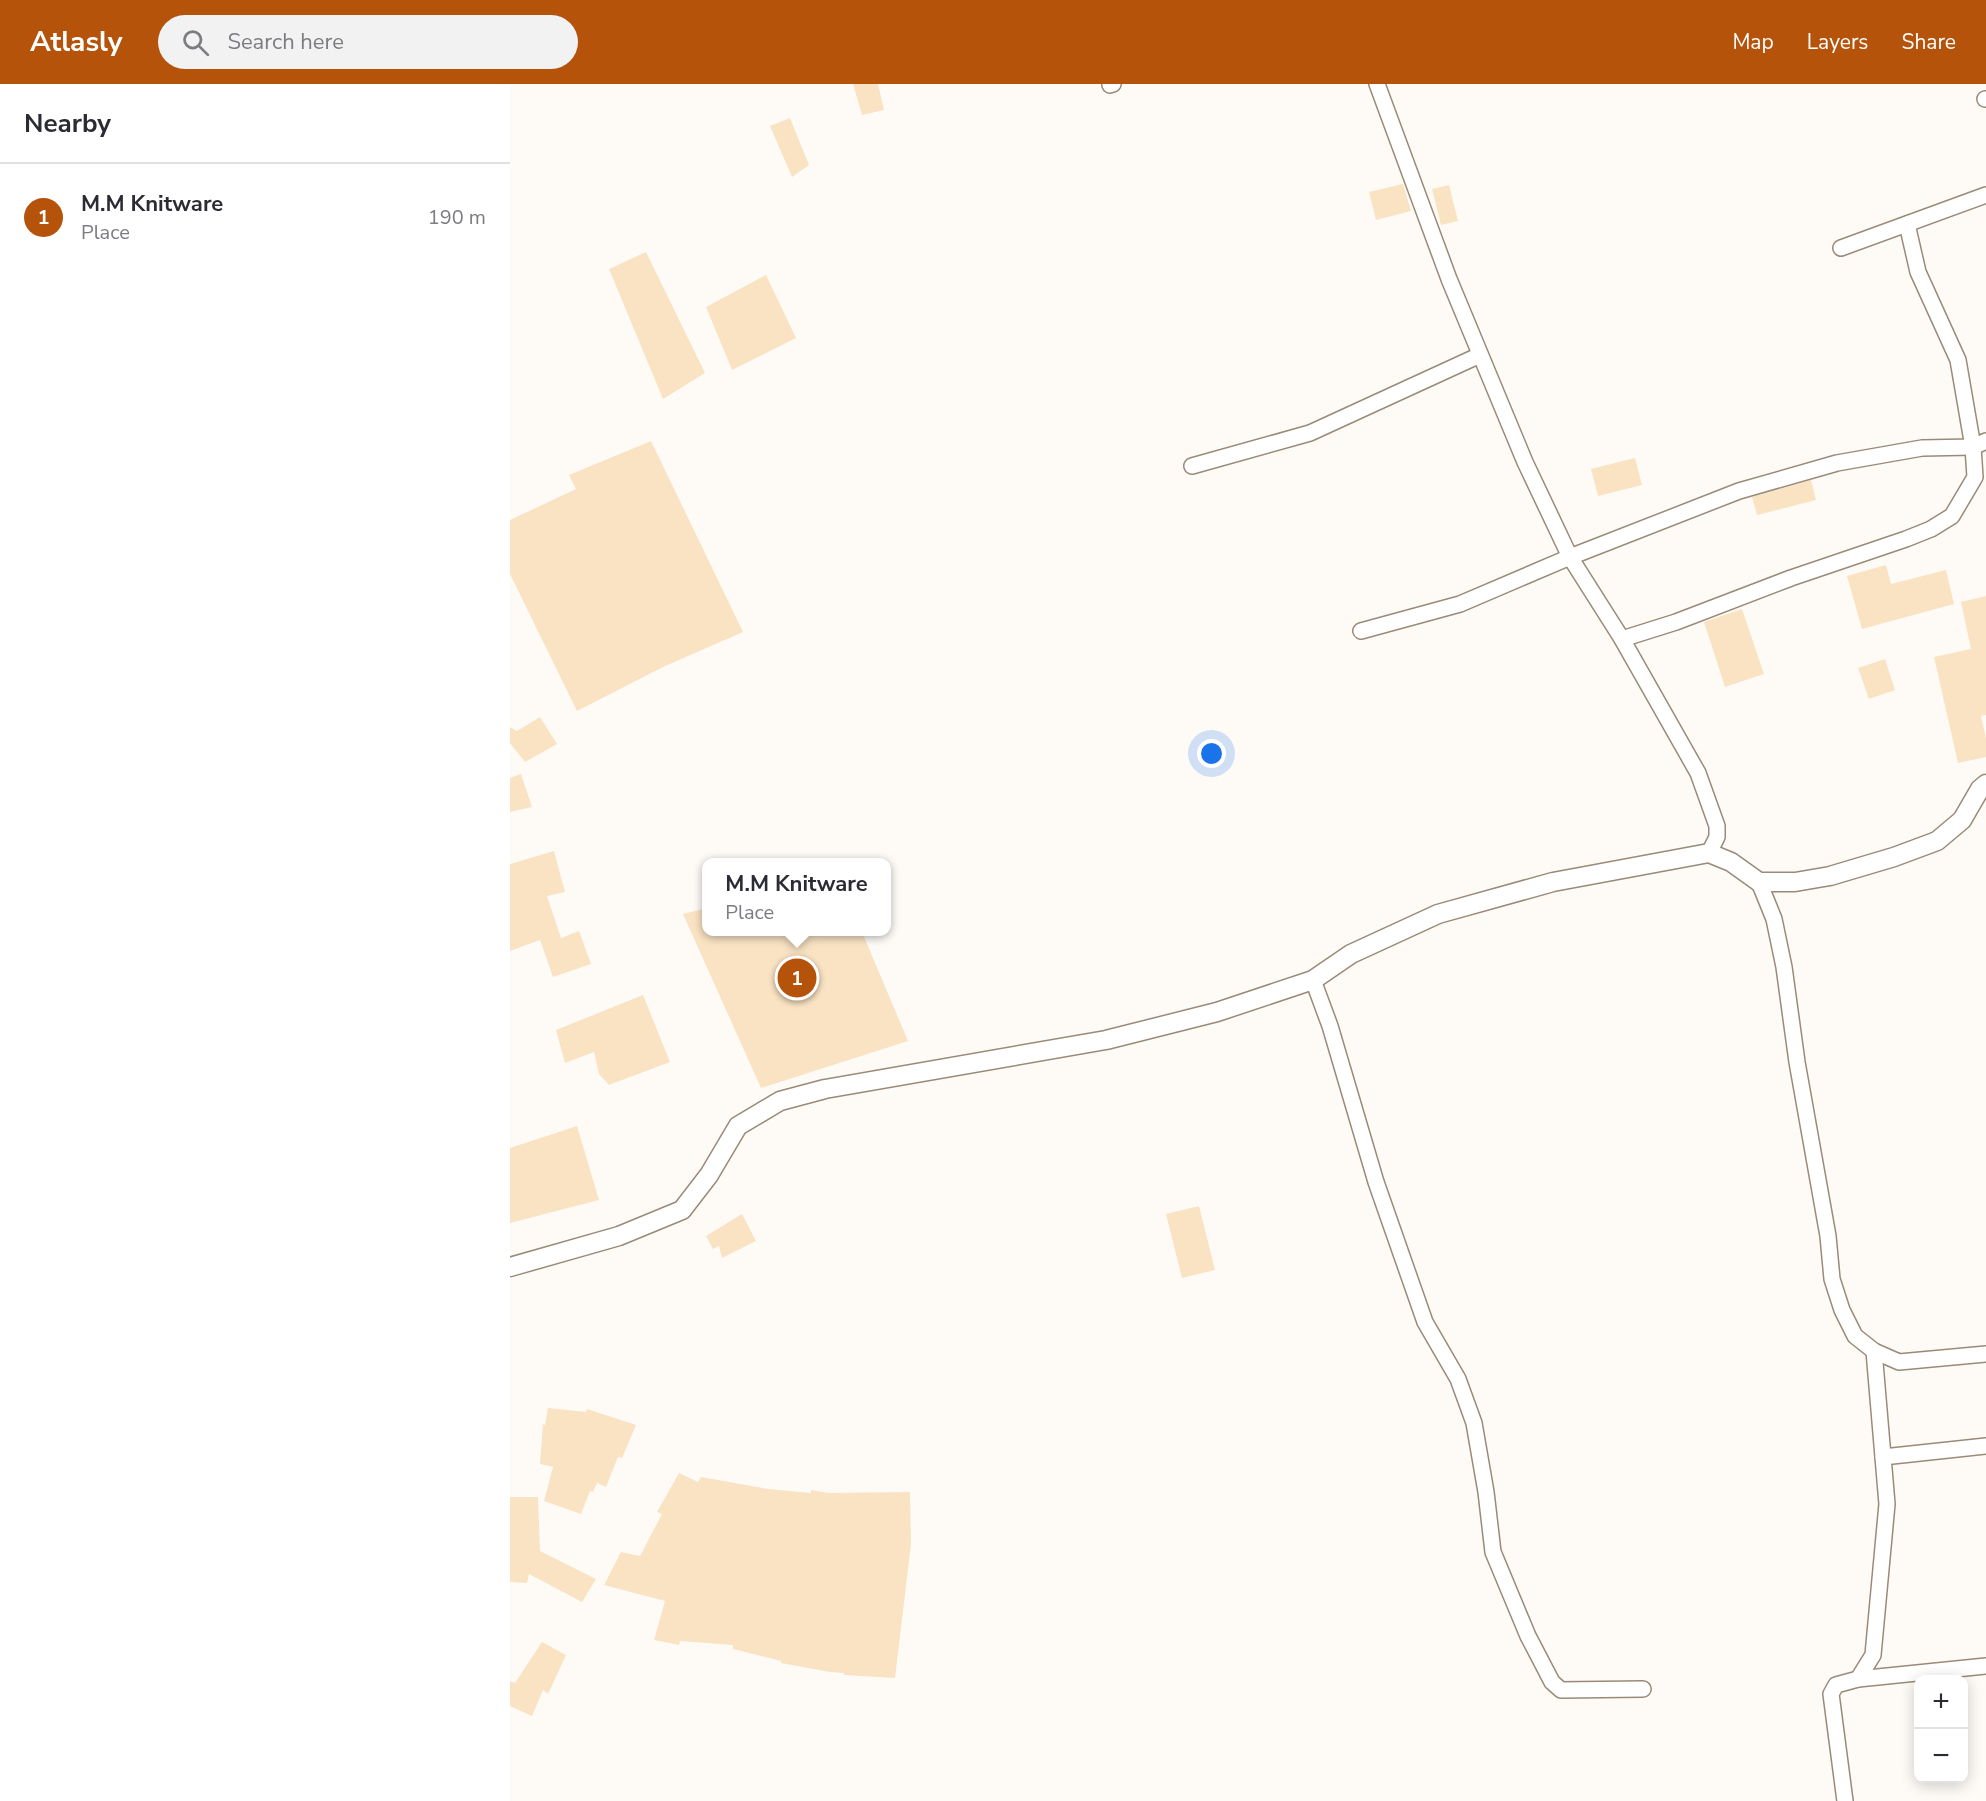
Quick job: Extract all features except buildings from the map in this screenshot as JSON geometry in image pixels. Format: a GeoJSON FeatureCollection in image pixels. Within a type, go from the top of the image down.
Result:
{"type":"FeatureCollection","features":[{"type":"Feature","properties":{"kind":"street"},"geometry":{"type":"LineString","coordinates":[[1377,84],[1449,279],[1525,462],[1570,557],[1622,639],[1698,773],[1717,826],[1717,837],[1709,853]]}},
{"type":"Feature","properties":{"kind":"street"},"geometry":{"type":"LineString","coordinates":[[1841,248],[1986,195]]}},
{"type":"Feature","properties":{"kind":"street"},"geometry":{"type":"LineString","coordinates":[[1622,639],[1676,622],[1791,578],[1931,529],[1952,516],[1975,477],[1979,444],[1958,360],[1918,272],[1907,224]]}},
{"type":"Feature","properties":{"kind":"street"},"geometry":{"type":"LineString","coordinates":[[1192,466],[1310,433],[1480,354]]}},
{"type":"Feature","properties":{"kind":"street"},"geometry":{"type":"LineString","coordinates":[[1361,631],[1460,604],[1570,557],[1739,491],[1837,463],[1922,448],[1979,444]]}},
{"type":"Feature","properties":{"kind":"street"},"geometry":{"type":"LineString","coordinates":[[1759,882],[1795,882],[1830,876],[1894,857],[1937,841],[1962,820],[1980,789],[1986,784]]}},
{"type":"Feature","properties":{"kind":"street"},"geometry":{"type":"LineString","coordinates":[[510,1267],[619,1236],[682,1210],[709,1175],[738,1126],[780,1101],[825,1089],[1106,1040],[1217,1012],[1313,980],[1351,954],[1438,914],[1553,882],[1709,853],[1731,861],[1759,882],[1774,920],[1784,967],[1800,1085],[1828,1236],[1832,1279],[1842,1310],[1855,1336],[1874,1351],[1899,1362],[1986,1354]]}},
{"type":"Feature","properties":{"kind":"street"},"geometry":{"type":"LineString","coordinates":[[1313,980],[1330,1026],[1376,1182],[1425,1322],[1458,1379],[1474,1424],[1486,1492],[1493,1552],[1528,1636],[1552,1682],[1561,1690],[1643,1689]]}},
{"type":"Feature","properties":{"kind":"street"},"geometry":{"type":"LineString","coordinates":[[1858,1679],[1873,1655],[1887,1504],[1874,1351]]}},
{"type":"Feature","properties":{"kind":"street"},"geometry":{"type":"LineString","coordinates":[[1883,1457],[1986,1446]]}},
{"type":"Feature","properties":{"kind":"street"},"geometry":{"type":"LineString","coordinates":[[1845,1801],[1831,1694],[1836,1686],[1858,1679],[1986,1666]]}},
{"type":"Feature","properties":{"kind":"place","name":"M.M Knitware"},"geometry":{"type":"Point","coordinates":[797,978]}}]}
